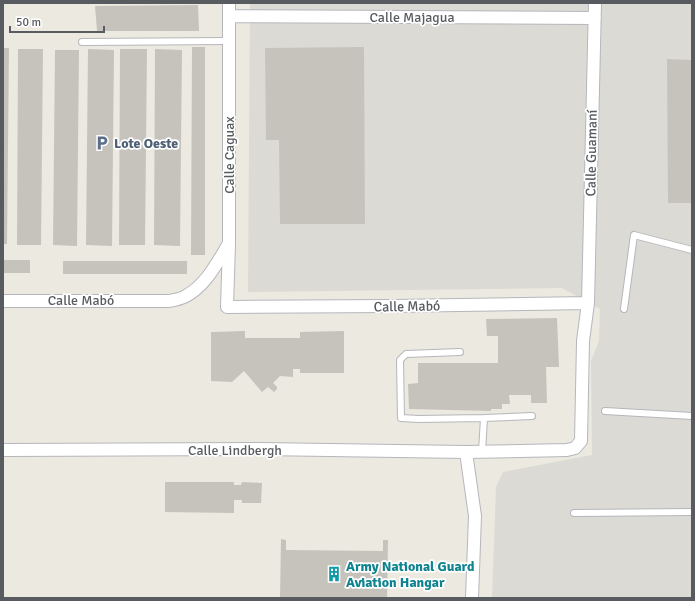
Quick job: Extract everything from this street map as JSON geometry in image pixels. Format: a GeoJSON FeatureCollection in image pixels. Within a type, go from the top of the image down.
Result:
{"type":"FeatureCollection","features":[{"type":"Feature","properties":{"kind":"street","name":"Calle Caguax"},"geometry":{"type":"LineString","coordinates":[[227,306],[229,244],[229,3]]}},
{"type":"Feature","properties":{"kind":"street","name":"Calle Guamaní"},"geometry":{"type":"LineString","coordinates":[[482,452],[567,450],[575,448],[581,441],[584,335],[588,303],[595,3]]}},
{"type":"Feature","properties":{"kind":"street","name":"Calle Majagua"},"geometry":{"type":"LineString","coordinates":[[229,16],[595,18]]}},
{"type":"Feature","properties":{"kind":"street","name":"Calle Mabó"},"geometry":{"type":"LineString","coordinates":[[3,300],[169,301],[184,297],[195,290],[211,272],[229,244]]}},
{"type":"Feature","properties":{"kind":"street","name":"Calle Mabó"},"geometry":{"type":"LineString","coordinates":[[227,306],[393,306],[588,303]]}},
{"type":"Feature","properties":{"kind":"street","name":"Calle Lindbergh"},"geometry":{"type":"LineString","coordinates":[[3,450],[260,449],[482,452]]}},
{"type":"Feature","properties":{"kind":"street"},"geometry":{"type":"LineString","coordinates":[[466,452],[475,516],[472,598]]}},
{"type":"Feature","properties":{"kind":"lane"},"geometry":{"type":"LineString","coordinates":[[82,42],[229,41]]}},
{"type":"Feature","properties":{"kind":"lane"},"geometry":{"type":"LineString","coordinates":[[624,309],[634,234],[692,250]]}},
{"type":"Feature","properties":{"kind":"lane"},"geometry":{"type":"LineString","coordinates":[[460,352],[406,354],[400,360],[401,418],[419,419],[532,416]]}},
{"type":"Feature","properties":{"kind":"lane"},"geometry":{"type":"LineString","coordinates":[[605,411],[692,416]]}},
{"type":"Feature","properties":{"kind":"lane"},"geometry":{"type":"LineString","coordinates":[[482,452],[484,418]]}},
{"type":"Feature","properties":{"kind":"lane"},"geometry":{"type":"LineString","coordinates":[[574,513],[692,512]]}},
{"type":"Feature","properties":{"kind":"shaded area"},"geometry":{"type":"Polygon","coordinates":[[[250,3],[692,3],[692,598],[492,598],[496,487],[503,472],[592,455],[591,361],[599,341],[600,309],[562,288],[248,292],[250,3]]]}},
{"type":"Feature","properties":{"kind":"building"},"geometry":{"type":"Polygon","coordinates":[[[198,5],[199,31],[97,31],[95,6],[198,5]]]}},
{"type":"Feature","properties":{"kind":"building"},"geometry":{"type":"Polygon","coordinates":[[[192,47],[205,47],[205,255],[191,255],[192,47]]]}},
{"type":"Feature","properties":{"kind":"building"},"geometry":{"type":"Polygon","coordinates":[[[364,47],[365,224],[280,224],[279,140],[266,140],[265,48],[364,47]]]}},
{"type":"Feature","properties":{"kind":"building"},"geometry":{"type":"Polygon","coordinates":[[[3,48],[9,48],[7,244],[3,244],[3,48]]]}},
{"type":"Feature","properties":{"kind":"building"},"geometry":{"type":"Polygon","coordinates":[[[18,49],[43,49],[41,245],[17,245],[18,49]]]}},
{"type":"Feature","properties":{"kind":"building"},"geometry":{"type":"Polygon","coordinates":[[[88,49],[114,50],[112,246],[86,245],[88,49]]]}},
{"type":"Feature","properties":{"kind":"building"},"geometry":{"type":"Polygon","coordinates":[[[120,49],[147,49],[145,245],[119,245],[120,49]]]}},
{"type":"Feature","properties":{"kind":"building"},"geometry":{"type":"Polygon","coordinates":[[[155,49],[182,50],[180,246],[154,245],[155,49]]]}},
{"type":"Feature","properties":{"kind":"building"},"geometry":{"type":"Polygon","coordinates":[[[55,50],[79,50],[77,246],[53,245],[55,50]]]}},
{"type":"Feature","properties":{"kind":"building"},"geometry":{"type":"Polygon","coordinates":[[[667,59],[692,60],[692,203],[668,203],[667,59]]]}},
{"type":"Feature","properties":{"kind":"building"},"geometry":{"type":"Polygon","coordinates":[[[3,260],[30,260],[30,273],[3,273],[3,260]]]}},
{"type":"Feature","properties":{"kind":"building"},"geometry":{"type":"Polygon","coordinates":[[[63,261],[187,261],[187,274],[63,274],[63,261]]]}},
{"type":"Feature","properties":{"kind":"building"},"geometry":{"type":"Polygon","coordinates":[[[557,318],[559,367],[546,367],[547,403],[531,403],[531,395],[509,395],[510,404],[502,404],[502,409],[491,409],[491,411],[409,409],[408,384],[418,383],[418,363],[498,363],[498,336],[487,336],[486,319],[557,318]]]}},
{"type":"Feature","properties":{"kind":"building"},"geometry":{"type":"Polygon","coordinates":[[[245,331],[245,338],[300,338],[300,332],[344,331],[344,373],[300,373],[300,369],[293,369],[293,377],[280,376],[273,383],[277,387],[274,392],[268,387],[262,392],[244,371],[232,382],[211,381],[211,332],[245,331]]]}},
{"type":"Feature","properties":{"kind":"building"},"geometry":{"type":"Polygon","coordinates":[[[165,482],[234,482],[234,485],[241,485],[242,482],[262,483],[261,503],[242,503],[242,500],[234,500],[234,513],[165,512],[165,482]]]}},
{"type":"Feature","properties":{"kind":"building","name":"Army National Guard Aviation Hangar"},"geometry":{"type":"Polygon","coordinates":[[[281,539],[286,540],[286,550],[383,551],[383,540],[388,540],[387,598],[280,598],[281,539]]]}},
{"type":"Feature","properties":{"kind":"place","name":"Lote Oeste"},"geometry":{"type":"Point","coordinates":[102,143]}},
{"type":"Feature","properties":{"kind":"place","name":"Army National Guard Aviation Hangar"},"geometry":{"type":"Point","coordinates":[334,574]}}]}
